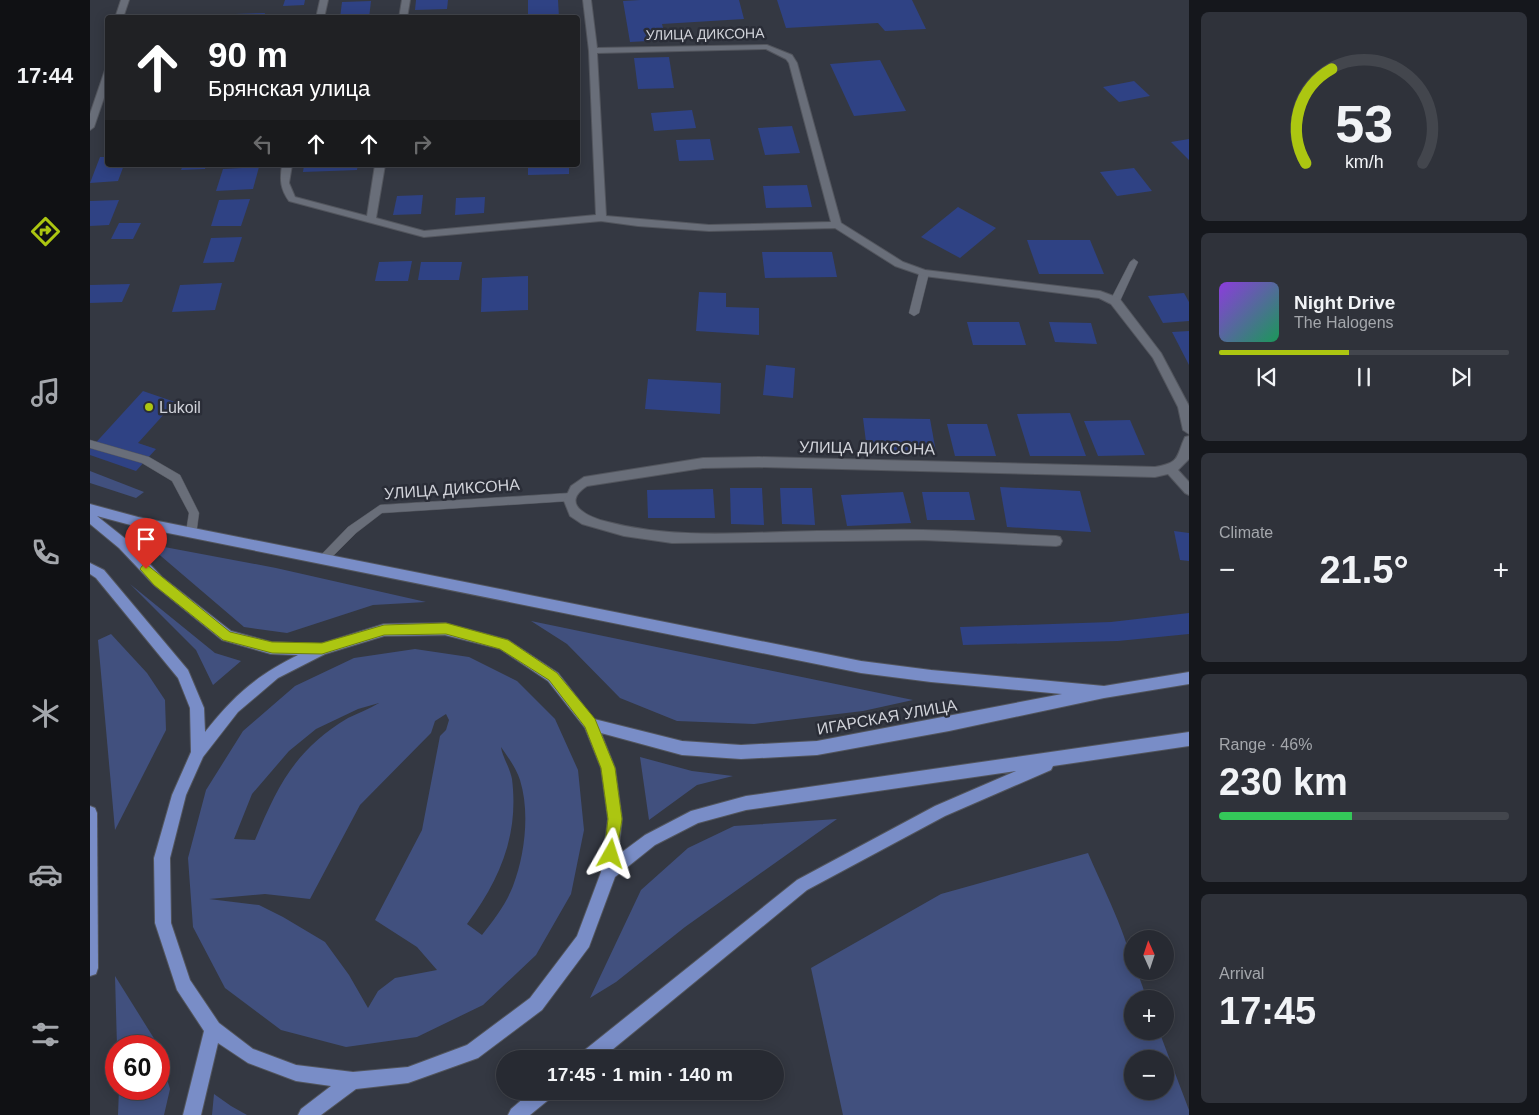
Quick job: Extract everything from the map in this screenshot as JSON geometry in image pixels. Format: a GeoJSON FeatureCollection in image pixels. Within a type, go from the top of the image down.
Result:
{"type":"FeatureCollection","features":[{"type":"Feature","properties":{"kind":"main road"},"geometry":{"type":"LineString","coordinates":[[90,509],[138,522],[861,667],[931,676],[1104,692]]}},
{"type":"Feature","properties":{"kind":"main road"},"geometry":{"type":"LineString","coordinates":[[90,517],[123,544],[158,581],[227,636],[272,648],[322,649]]}},
{"type":"Feature","properties":{"kind":"main road"},"geometry":{"type":"LineString","coordinates":[[90,568],[100,574],[183,674],[197,708],[198,752]]}},
{"type":"Feature","properties":{"kind":"main road"},"geometry":{"type":"LineString","coordinates":[[446,629],[503,644],[553,676],[590,724],[608,768],[615,819],[609,872],[583,941],[536,1004],[472,1052],[408,1075],[352,1081],[296,1073],[248,1055],[213,1029],[183,984],[163,923],[162,858],[179,795],[198,752],[233,707],[273,674],[322,649],[384,630],[446,629]]}},
{"type":"Feature","properties":{"kind":"main road","name":"ИГАРСКАЯ УЛИЦА"},"geometry":{"type":"LineString","coordinates":[[590,724],[682,748],[741,752],[807,748],[949,724],[1104,692],[1189,678]]}},
{"type":"Feature","properties":{"kind":"main road"},"geometry":{"type":"LineString","coordinates":[[609,872],[650,840],[696,816],[746,803],[1189,738]]}},
{"type":"Feature","properties":{"kind":"main road"},"geometry":{"type":"LineString","coordinates":[[597,1050],[802,885],[940,812],[1062,758]]}},
{"type":"Feature","properties":{"kind":"main road"},"geometry":{"type":"LineString","coordinates":[[90,814],[90,968]]}},
{"type":"Feature","properties":{"kind":"main road"},"geometry":{"type":"LineString","coordinates":[[192,1115],[213,1029]]}},
{"type":"Feature","properties":{"kind":"main road"},"geometry":{"type":"LineString","coordinates":[[307,1115],[352,1081]]}},
{"type":"Feature","properties":{"kind":"main road"},"geometry":{"type":"LineString","coordinates":[[517,1115],[535,1100]]}},
{"type":"Feature","properties":{"kind":"street"},"geometry":{"type":"LineString","coordinates":[[120,15],[125,0]]}},
{"type":"Feature","properties":{"kind":"street"},"geometry":{"type":"LineString","coordinates":[[321,15],[324,0]]}},
{"type":"Feature","properties":{"kind":"street"},"geometry":{"type":"LineString","coordinates":[[404,15],[406,0]]}},
{"type":"Feature","properties":{"kind":"street"},"geometry":{"type":"LineString","coordinates":[[587,0],[593,51],[601,218]]}},
{"type":"Feature","properties":{"kind":"street","name":"УЛИЦА ДИКСОНА"},"geometry":{"type":"LineString","coordinates":[[593,51],[767,47],[789,57],[793,63],[837,225]]}},
{"type":"Feature","properties":{"kind":"street"},"geometry":{"type":"LineString","coordinates":[[90,127],[105,81]]}},
{"type":"Feature","properties":{"kind":"street"},"geometry":{"type":"LineString","coordinates":[[287,167],[284,189],[292,199],[424,234],[601,218],[638,223],[709,228],[837,225],[899,264],[924,273],[1100,295],[1115,301],[1157,356],[1184,407],[1189,430]]}},
{"type":"Feature","properties":{"kind":"street"},"geometry":{"type":"LineString","coordinates":[[371,221],[380,167]]}},
{"type":"Feature","properties":{"kind":"street"},"geometry":{"type":"LineString","coordinates":[[1189,440],[1183,462],[1172,470],[1189,490]]}},
{"type":"Feature","properties":{"kind":"street","name":"УЛИЦА ДИКСОНА"},"geometry":{"type":"LineString","coordinates":[[570,497],[576,487],[584,482],[704,463],[759,462],[1155,472],[1172,470]]}},
{"type":"Feature","properties":{"kind":"street"},"geometry":{"type":"LineString","coordinates":[[570,497],[571,507],[577,516],[601,525],[645,535],[672,538],[923,535],[1056,541]]}},
{"type":"Feature","properties":{"kind":"lane"},"geometry":{"type":"LineString","coordinates":[[1115,301],[1134,262]]}},
{"type":"Feature","properties":{"kind":"lane"},"geometry":{"type":"LineString","coordinates":[[914,313],[924,273]]}},
{"type":"Feature","properties":{"kind":"lane"},"geometry":{"type":"LineString","coordinates":[[90,444],[144,460],[176,478],[194,513],[192,532]]}},
{"type":"Feature","properties":{"kind":"lane","name":"УЛИЦА ДИКСОНА"},"geometry":{"type":"LineString","coordinates":[[324,558],[352,530],[380,509],[570,497]]}},
{"type":"Feature","properties":{"kind":"shaded area"},"geometry":{"type":"Polygon","coordinates":[[[90,471],[144,492],[136,498],[90,483],[90,471]]]}},
{"type":"Feature","properties":{"kind":"shaded area"},"geometry":{"type":"Polygon","coordinates":[[[159,546],[276,568],[426,602],[373,605],[287,633],[244,627],[155,551],[159,546]]]}},
{"type":"Feature","properties":{"kind":"shaded area"},"geometry":{"type":"Polygon","coordinates":[[[130,584],[215,653],[241,661],[213,685],[196,650],[130,584]]]}},
{"type":"Feature","properties":{"kind":"shaded area"},"geometry":{"type":"Polygon","coordinates":[[[531,621],[913,700],[863,711],[754,724],[677,721],[620,698],[567,644],[531,621]]]}},
{"type":"Feature","properties":{"kind":"shaded area"},"geometry":{"type":"Polygon","coordinates":[[[111,634],[147,673],[165,700],[166,730],[115,830],[98,640],[111,634]]]}},
{"type":"Feature","properties":{"kind":"shaded area"},"geometry":{"type":"Polygon","coordinates":[[[415,649],[469,657],[517,681],[555,719],[578,770],[584,830],[571,894],[536,955],[483,1005],[417,1037],[346,1047],[281,1030],[225,988],[193,927],[188,858],[206,790],[243,731],[295,686],[354,658],[415,649]],[[379,703],[358,709],[316,729],[289,751],[252,794],[234,839],[255,840],[272,802],[290,770],[314,743],[348,718],[379,703]],[[446,714],[435,721],[431,733],[360,805],[310,899],[265,894],[209,899],[259,905],[325,942],[349,975],[368,1008],[378,991],[395,978],[437,970],[417,947],[375,920],[422,830],[440,736],[446,730],[449,720],[446,714]],[[501,747],[512,779],[513,819],[510,838],[498,873],[467,924],[482,935],[495,918],[513,886],[521,861],[525,833],[525,806],[520,780],[501,747]]]}},
{"type":"Feature","properties":{"kind":"shaded area"},"geometry":{"type":"Polygon","coordinates":[[[640,757],[692,771],[733,776],[697,785],[649,820],[640,757]]]}},
{"type":"Feature","properties":{"kind":"shaded area"},"geometry":{"type":"Polygon","coordinates":[[[837,819],[685,927],[616,982],[590,998],[641,890],[688,848],[734,826],[837,819]]]}},
{"type":"Feature","properties":{"kind":"shaded area"},"geometry":{"type":"Polygon","coordinates":[[[1088,853],[1115,912],[1124,937],[1124,980],[1140,980],[1144,990],[1124,990],[1124,1040],[1162,1040],[1166,1050],[1124,1050],[1124,1100],[1174,1100],[1174,1070],[1189,1110],[1189,1115],[843,1115],[811,968],[941,894],[1088,853]]]}},
{"type":"Feature","properties":{"kind":"shaded area"},"geometry":{"type":"Polygon","coordinates":[[[115,976],[152,1035],[117,1035],[115,976]]]}},
{"type":"Feature","properties":{"kind":"shaded area"},"geometry":{"type":"Polygon","coordinates":[[[214,1094],[231,1106],[247,1115],[212,1115],[214,1094]]]}},
{"type":"Feature","properties":{"kind":"shaded area"},"geometry":{"type":"Polygon","coordinates":[[[119,1100],[167,1100],[164,1115],[118,1115],[119,1100]]]}},
{"type":"Feature","properties":{"kind":"building"},"geometry":{"type":"Polygon","coordinates":[[[285,0],[305,0],[304,5],[283,6],[285,0]]]}},
{"type":"Feature","properties":{"kind":"building"},"geometry":{"type":"Polygon","coordinates":[[[416,0],[448,0],[447,9],[415,10],[416,0]]]}},
{"type":"Feature","properties":{"kind":"building"},"geometry":{"type":"Polygon","coordinates":[[[528,0],[558,0],[559,15],[528,15],[528,0]]]}},
{"type":"Feature","properties":{"kind":"building"},"geometry":{"type":"Polygon","coordinates":[[[739,0],[744,19],[662,24],[666,40],[630,42],[623,1],[739,0]]]}},
{"type":"Feature","properties":{"kind":"building"},"geometry":{"type":"Polygon","coordinates":[[[777,0],[912,0],[926,29],[885,31],[878,23],[786,28],[777,0]]]}},
{"type":"Feature","properties":{"kind":"building"},"geometry":{"type":"Polygon","coordinates":[[[371,1],[369,15],[340,15],[342,2],[371,1]]]}},
{"type":"Feature","properties":{"kind":"building"},"geometry":{"type":"Polygon","coordinates":[[[265,13],[264,15],[235,14],[265,13]]]}},
{"type":"Feature","properties":{"kind":"building"},"geometry":{"type":"Polygon","coordinates":[[[669,57],[674,88],[638,89],[634,58],[669,57]]]}},
{"type":"Feature","properties":{"kind":"building"},"geometry":{"type":"Polygon","coordinates":[[[880,60],[906,111],[854,116],[830,64],[880,60]]]}},
{"type":"Feature","properties":{"kind":"building"},"geometry":{"type":"Polygon","coordinates":[[[1134,81],[1150,96],[1119,102],[1103,87],[1134,81]]]}},
{"type":"Feature","properties":{"kind":"building"},"geometry":{"type":"Polygon","coordinates":[[[692,110],[696,128],[654,131],[651,113],[692,110]]]}},
{"type":"Feature","properties":{"kind":"building"},"geometry":{"type":"Polygon","coordinates":[[[792,126],[800,153],[765,155],[758,128],[792,126]]]}},
{"type":"Feature","properties":{"kind":"building"},"geometry":{"type":"Polygon","coordinates":[[[710,139],[714,160],[679,161],[676,140],[710,139]]]}},
{"type":"Feature","properties":{"kind":"building"},"geometry":{"type":"Polygon","coordinates":[[[1189,139],[1189,160],[1171,142],[1189,139]]]}},
{"type":"Feature","properties":{"kind":"building"},"geometry":{"type":"Polygon","coordinates":[[[100,157],[105,157],[105,167],[123,167],[118,181],[90,183],[100,157]]]}},
{"type":"Feature","properties":{"kind":"building"},"geometry":{"type":"Polygon","coordinates":[[[182,167],[206,167],[205,169],[181,170],[182,167]]]}},
{"type":"Feature","properties":{"kind":"building"},"geometry":{"type":"Polygon","coordinates":[[[259,167],[253,189],[216,191],[223,169],[259,167]]]}},
{"type":"Feature","properties":{"kind":"building"},"geometry":{"type":"Polygon","coordinates":[[[304,167],[358,167],[357,170],[303,172],[304,167]]]}},
{"type":"Feature","properties":{"kind":"building"},"geometry":{"type":"Polygon","coordinates":[[[528,167],[569,167],[569,174],[528,175],[528,167]]]}},
{"type":"Feature","properties":{"kind":"building"},"geometry":{"type":"Polygon","coordinates":[[[1134,168],[1152,191],[1117,196],[1100,172],[1134,168]]]}},
{"type":"Feature","properties":{"kind":"building"},"geometry":{"type":"Polygon","coordinates":[[[807,185],[812,207],[766,208],[763,186],[807,185]]]}},
{"type":"Feature","properties":{"kind":"building"},"geometry":{"type":"Polygon","coordinates":[[[423,195],[421,214],[393,215],[397,196],[423,195]]]}},
{"type":"Feature","properties":{"kind":"building"},"geometry":{"type":"Polygon","coordinates":[[[485,197],[484,213],[455,215],[456,198],[485,197]]]}},
{"type":"Feature","properties":{"kind":"building"},"geometry":{"type":"Polygon","coordinates":[[[250,199],[241,226],[211,226],[219,200],[250,199]]]}},
{"type":"Feature","properties":{"kind":"building"},"geometry":{"type":"Polygon","coordinates":[[[119,200],[109,225],[90,226],[90,201],[119,200]]]}},
{"type":"Feature","properties":{"kind":"building"},"geometry":{"type":"Polygon","coordinates":[[[958,207],[996,228],[960,258],[921,237],[958,207]]]}},
{"type":"Feature","properties":{"kind":"building"},"geometry":{"type":"Polygon","coordinates":[[[119,223],[141,223],[133,239],[111,239],[119,223]]]}},
{"type":"Feature","properties":{"kind":"building"},"geometry":{"type":"Polygon","coordinates":[[[242,237],[234,262],[203,263],[211,238],[242,237]]]}},
{"type":"Feature","properties":{"kind":"building"},"geometry":{"type":"Polygon","coordinates":[[[1027,240],[1090,240],[1104,274],[1039,274],[1027,240]]]}},
{"type":"Feature","properties":{"kind":"building"},"geometry":{"type":"Polygon","coordinates":[[[762,252],[832,252],[837,277],[765,278],[762,252]]]}},
{"type":"Feature","properties":{"kind":"building"},"geometry":{"type":"Polygon","coordinates":[[[412,261],[408,281],[375,281],[379,262],[412,261]]]}},
{"type":"Feature","properties":{"kind":"building"},"geometry":{"type":"Polygon","coordinates":[[[421,262],[462,262],[459,280],[418,280],[421,262]]]}},
{"type":"Feature","properties":{"kind":"building"},"geometry":{"type":"Polygon","coordinates":[[[528,276],[528,310],[481,312],[482,278],[528,276]]]}},
{"type":"Feature","properties":{"kind":"building"},"geometry":{"type":"Polygon","coordinates":[[[222,283],[215,310],[172,312],[180,285],[222,283]]]}},
{"type":"Feature","properties":{"kind":"building"},"geometry":{"type":"Polygon","coordinates":[[[130,284],[122,302],[90,303],[90,285],[130,284]]]}},
{"type":"Feature","properties":{"kind":"building"},"geometry":{"type":"Polygon","coordinates":[[[699,292],[726,293],[726,307],[759,308],[759,335],[696,331],[699,292]]]}},
{"type":"Feature","properties":{"kind":"building"},"geometry":{"type":"Polygon","coordinates":[[[1184,293],[1189,302],[1189,321],[1163,323],[1148,296],[1184,293]]]}},
{"type":"Feature","properties":{"kind":"building"},"geometry":{"type":"Polygon","coordinates":[[[967,322],[1019,322],[1026,345],[973,345],[967,322]]]}},
{"type":"Feature","properties":{"kind":"building"},"geometry":{"type":"Polygon","coordinates":[[[1049,322],[1091,323],[1097,344],[1055,342],[1049,322]]]}},
{"type":"Feature","properties":{"kind":"building"},"geometry":{"type":"Polygon","coordinates":[[[1189,331],[1189,365],[1172,332],[1189,331]]]}},
{"type":"Feature","properties":{"kind":"building"},"geometry":{"type":"Polygon","coordinates":[[[766,365],[795,368],[793,398],[763,395],[766,365]]]}},
{"type":"Feature","properties":{"kind":"building"},"geometry":{"type":"Polygon","coordinates":[[[648,379],[721,383],[720,414],[645,409],[648,379]]]}},
{"type":"Feature","properties":{"kind":"building"},"geometry":{"type":"Polygon","coordinates":[[[143,391],[175,402],[138,443],[156,449],[136,471],[90,455],[90,449],[143,391]]]}},
{"type":"Feature","properties":{"kind":"building"},"geometry":{"type":"Polygon","coordinates":[[[1070,413],[1086,456],[1030,456],[1017,414],[1070,413]]]}},
{"type":"Feature","properties":{"kind":"building"},"geometry":{"type":"Polygon","coordinates":[[[863,418],[930,419],[936,452],[867,450],[863,418]]]}},
{"type":"Feature","properties":{"kind":"building"},"geometry":{"type":"Polygon","coordinates":[[[1130,420],[1145,455],[1098,456],[1084,421],[1130,420]]]}},
{"type":"Feature","properties":{"kind":"building"},"geometry":{"type":"Polygon","coordinates":[[[947,424],[987,424],[996,456],[955,456],[947,424]]]}},
{"type":"Feature","properties":{"kind":"building"},"geometry":{"type":"Polygon","coordinates":[[[1000,487],[1080,491],[1091,532],[1007,527],[1000,487]]]}},
{"type":"Feature","properties":{"kind":"building"},"geometry":{"type":"Polygon","coordinates":[[[730,488],[762,488],[764,525],[731,524],[730,488]]]}},
{"type":"Feature","properties":{"kind":"building"},"geometry":{"type":"Polygon","coordinates":[[[780,488],[812,488],[815,525],[782,524],[780,488]]]}},
{"type":"Feature","properties":{"kind":"building"},"geometry":{"type":"Polygon","coordinates":[[[713,489],[715,518],[648,518],[647,490],[713,489]]]}},
{"type":"Feature","properties":{"kind":"building"},"geometry":{"type":"Polygon","coordinates":[[[903,492],[911,523],[847,526],[841,495],[903,492]]]}},
{"type":"Feature","properties":{"kind":"building"},"geometry":{"type":"Polygon","coordinates":[[[922,492],[969,492],[975,520],[927,520],[922,492]]]}},
{"type":"Feature","properties":{"kind":"building"},"geometry":{"type":"Polygon","coordinates":[[[1174,531],[1189,533],[1189,561],[1180,560],[1174,531]]]}},
{"type":"Feature","properties":{"kind":"building"},"geometry":{"type":"Polygon","coordinates":[[[1189,613],[1189,634],[1118,641],[963,645],[960,627],[1111,622],[1189,613]]]}},
{"type":"Feature","properties":{"kind":"place","name":"Lukoil"},"geometry":{"type":"Point","coordinates":[149,407]}},
{"type":"Feature","properties":{"kind":"route"},"geometry":{"type":"LineString","coordinates":[[146,569],[158,581],[227,636],[272,648],[322,649],[384,630],[446,629],[503,644],[553,676],[590,724],[608,768],[615,819],[611,854]]}}]}
